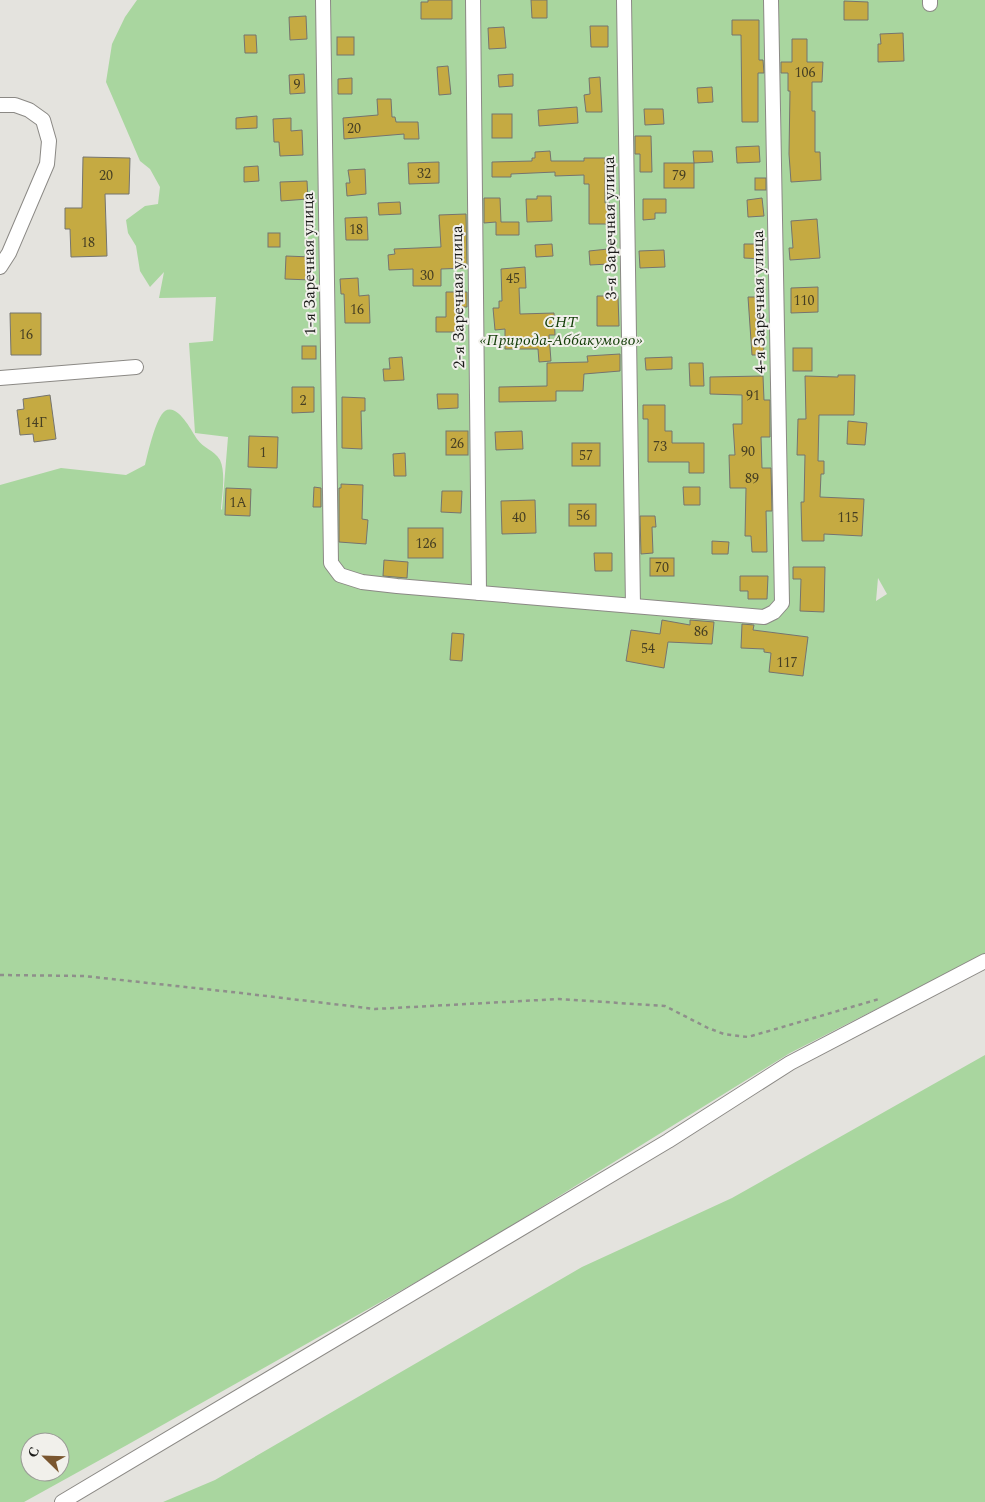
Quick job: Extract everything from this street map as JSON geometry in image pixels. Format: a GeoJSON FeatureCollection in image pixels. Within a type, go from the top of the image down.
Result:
{"type":"FeatureCollection","features":[{"type":"Feature","properties":{"kind":"street","name":"1-я Заречная улица"},"geometry":{"type":"LineString","coordinates":[[324,0],[330,528],[331,563],[340,575],[362,582],[379,584],[764,617],[774,612],[782,603]]}},
{"type":"Feature","properties":{"kind":"street","name":"2-я Заречная улица"},"geometry":{"type":"LineString","coordinates":[[473,0],[479,593]]}},
{"type":"Feature","properties":{"kind":"street","name":"3-я Заречная улица"},"geometry":{"type":"LineString","coordinates":[[624,0],[633,606]]}},
{"type":"Feature","properties":{"kind":"street","name":"4-я Заречная улица"},"geometry":{"type":"LineString","coordinates":[[771,0],[782,603]]}},
{"type":"Feature","properties":{"kind":"street"},"geometry":{"type":"LineString","coordinates":[[0,105],[15,105],[29,110],[43,120],[49,141],[47,164],[9,253],[0,267]]}},
{"type":"Feature","properties":{"kind":"street"},"geometry":{"type":"LineString","coordinates":[[0,378],[136,367]]}},
{"type":"Feature","properties":{"kind":"street"},"geometry":{"type":"LineString","coordinates":[[62,1502],[668,1141],[790,1063],[985,961]]}},
{"type":"Feature","properties":{"kind":"path"},"geometry":{"type":"LineString","coordinates":[[0,975],[84,976],[241,992],[375,1009],[559,999],[665,1006],[724,1034],[748,1037],[887,996]]}},
{"type":"Feature","properties":{"kind":"green space","name":"СНТ «Природа-Аббакумово»"},"geometry":{"type":"Polygon","coordinates":[[[137,0],[985,0],[985,956],[947,973],[790,1053],[464,1255],[70,1477],[70,1432],[20,1432],[20,1482],[60,1482],[24,1502],[0,1502],[0,485],[61,468],[126,475],[145,465],[158,420],[165,411],[170,410],[180,414],[199,442],[220,460],[223,478],[222,510],[228,437],[195,433],[189,343],[213,341],[216,297],[159,298],[164,272],[150,287],[140,271],[136,246],[128,233],[126,220],[145,206],[158,204],[160,187],[150,169],[140,161],[106,82],[112,44],[125,17],[137,0]],[[878,578],[876,601],[887,594],[878,578]]]}},
{"type":"Feature","properties":{"kind":"green space"},"geometry":{"type":"Polygon","coordinates":[[[985,1055],[985,1502],[163,1502],[215,1480],[582,1267],[732,1198],[985,1055]]]}},
{"type":"Feature","properties":{"kind":"building"},"geometry":{"type":"Polygon","coordinates":[[[428,0],[452,0],[452,19],[421,19],[421,2],[428,2],[428,0]]]}},
{"type":"Feature","properties":{"kind":"building"},"geometry":{"type":"Polygon","coordinates":[[[531,0],[547,0],[547,18],[532,18],[531,0]]]}},
{"type":"Feature","properties":{"kind":"building"},"geometry":{"type":"Polygon","coordinates":[[[844,1],[868,2],[868,20],[844,20],[844,1]]]}},
{"type":"Feature","properties":{"kind":"building"},"geometry":{"type":"Polygon","coordinates":[[[306,16],[307,39],[290,40],[289,17],[306,16]]]}},
{"type":"Feature","properties":{"kind":"building"},"geometry":{"type":"Polygon","coordinates":[[[732,20],[759,20],[759,60],[763,60],[764,73],[758,73],[758,122],[742,122],[741,35],[732,35],[732,20]]]}},
{"type":"Feature","properties":{"kind":"building"},"geometry":{"type":"Polygon","coordinates":[[[590,26],[608,26],[608,47],[591,47],[590,26]]]}},
{"type":"Feature","properties":{"kind":"building"},"geometry":{"type":"Polygon","coordinates":[[[504,27],[506,48],[489,49],[488,28],[504,27]]]}},
{"type":"Feature","properties":{"kind":"building"},"geometry":{"type":"Polygon","coordinates":[[[903,33],[904,61],[878,62],[878,44],[881,44],[880,34],[903,33]]]}},
{"type":"Feature","properties":{"kind":"building"},"geometry":{"type":"Polygon","coordinates":[[[244,35],[256,35],[257,53],[245,53],[244,35]]]}},
{"type":"Feature","properties":{"kind":"building"},"geometry":{"type":"Polygon","coordinates":[[[337,37],[354,37],[354,55],[337,55],[337,37]]]}},
{"type":"Feature","properties":{"kind":"building"},"geometry":{"type":"Polygon","coordinates":[[[792,39],[807,39],[807,62],[823,62],[822,82],[812,82],[812,111],[815,111],[815,152],[820,152],[821,180],[791,182],[789,154],[790,91],[788,91],[788,73],[781,73],[781,62],[792,62],[792,39]]]}},
{"type":"Feature","properties":{"kind":"building"},"geometry":{"type":"Polygon","coordinates":[[[448,66],[451,94],[439,95],[437,67],[448,66]]]}},
{"type":"Feature","properties":{"kind":"building"},"geometry":{"type":"Polygon","coordinates":[[[304,74],[305,93],[290,94],[289,75],[304,74]]]}},
{"type":"Feature","properties":{"kind":"building"},"geometry":{"type":"Polygon","coordinates":[[[513,74],[513,86],[499,87],[498,75],[513,74]]]}},
{"type":"Feature","properties":{"kind":"building"},"geometry":{"type":"Polygon","coordinates":[[[600,77],[602,112],[586,112],[584,95],[590,94],[589,78],[600,77]]]}},
{"type":"Feature","properties":{"kind":"building"},"geometry":{"type":"Polygon","coordinates":[[[352,78],[352,94],[338,94],[338,79],[352,78]]]}},
{"type":"Feature","properties":{"kind":"building"},"geometry":{"type":"Polygon","coordinates":[[[712,87],[713,102],[698,103],[697,88],[712,87]]]}},
{"type":"Feature","properties":{"kind":"building"},"geometry":{"type":"Polygon","coordinates":[[[377,99],[391,99],[392,117],[395,117],[396,122],[418,122],[419,139],[404,139],[404,134],[344,139],[343,118],[378,115],[377,99]]]}},
{"type":"Feature","properties":{"kind":"building"},"geometry":{"type":"Polygon","coordinates":[[[577,107],[578,123],[539,126],[538,110],[577,107]]]}},
{"type":"Feature","properties":{"kind":"building"},"geometry":{"type":"Polygon","coordinates":[[[644,109],[663,109],[664,124],[645,125],[644,109]]]}},
{"type":"Feature","properties":{"kind":"building"},"geometry":{"type":"Polygon","coordinates":[[[492,114],[512,114],[512,138],[492,138],[492,114]]]}},
{"type":"Feature","properties":{"kind":"building"},"geometry":{"type":"Polygon","coordinates":[[[257,116],[257,128],[236,129],[236,118],[257,116]]]}},
{"type":"Feature","properties":{"kind":"building"},"geometry":{"type":"Polygon","coordinates":[[[291,118],[291,131],[302,130],[303,155],[280,156],[279,142],[274,142],[273,119],[291,118]]]}},
{"type":"Feature","properties":{"kind":"building"},"geometry":{"type":"Polygon","coordinates":[[[635,136],[651,136],[652,172],[640,172],[640,154],[635,154],[635,136]]]}},
{"type":"Feature","properties":{"kind":"building"},"geometry":{"type":"Polygon","coordinates":[[[759,146],[760,162],[737,163],[736,147],[759,146]]]}},
{"type":"Feature","properties":{"kind":"building"},"geometry":{"type":"Polygon","coordinates":[[[550,151],[551,161],[584,161],[584,158],[605,158],[605,203],[610,203],[610,224],[589,224],[589,184],[584,184],[584,175],[555,176],[555,172],[511,174],[511,177],[492,177],[492,162],[532,161],[532,158],[535,158],[535,152],[550,151]]]}},
{"type":"Feature","properties":{"kind":"building"},"geometry":{"type":"Polygon","coordinates":[[[693,151],[712,151],[713,162],[694,163],[693,151]]]}},
{"type":"Feature","properties":{"kind":"building"},"geometry":{"type":"Polygon","coordinates":[[[83,157],[130,158],[129,194],[105,194],[107,256],[71,257],[70,229],[65,229],[65,208],[82,208],[83,157]]]}},
{"type":"Feature","properties":{"kind":"building"},"geometry":{"type":"Polygon","coordinates":[[[439,162],[439,183],[409,184],[408,163],[439,162]]]}},
{"type":"Feature","properties":{"kind":"building"},"geometry":{"type":"Polygon","coordinates":[[[664,163],[694,163],[694,188],[664,188],[664,163]]]}},
{"type":"Feature","properties":{"kind":"building"},"geometry":{"type":"Polygon","coordinates":[[[258,166],[259,181],[244,182],[244,167],[258,166]]]}},
{"type":"Feature","properties":{"kind":"building"},"geometry":{"type":"Polygon","coordinates":[[[365,169],[366,194],[347,196],[346,183],[350,183],[348,170],[365,169]]]}},
{"type":"Feature","properties":{"kind":"building"},"geometry":{"type":"Polygon","coordinates":[[[755,178],[766,178],[766,190],[755,190],[755,178]]]}},
{"type":"Feature","properties":{"kind":"building"},"geometry":{"type":"Polygon","coordinates":[[[307,181],[308,199],[281,201],[280,182],[307,181]]]}},
{"type":"Feature","properties":{"kind":"building"},"geometry":{"type":"Polygon","coordinates":[[[537,196],[551,196],[552,221],[527,222],[526,199],[537,199],[537,196]]]}},
{"type":"Feature","properties":{"kind":"building"},"geometry":{"type":"Polygon","coordinates":[[[484,198],[500,198],[501,222],[519,222],[519,235],[496,235],[496,222],[484,223],[484,198]]]}},
{"type":"Feature","properties":{"kind":"building"},"geometry":{"type":"Polygon","coordinates":[[[762,198],[764,216],[748,217],[747,200],[762,198]]]}},
{"type":"Feature","properties":{"kind":"building"},"geometry":{"type":"Polygon","coordinates":[[[643,199],[666,199],[666,213],[655,213],[655,219],[643,220],[643,199]]]}},
{"type":"Feature","properties":{"kind":"building"},"geometry":{"type":"Polygon","coordinates":[[[400,202],[401,214],[379,215],[378,203],[400,202]]]}},
{"type":"Feature","properties":{"kind":"building"},"geometry":{"type":"Polygon","coordinates":[[[466,214],[467,268],[441,269],[441,286],[413,286],[413,269],[389,270],[388,255],[395,254],[394,249],[441,247],[439,215],[466,214]]]}},
{"type":"Feature","properties":{"kind":"building"},"geometry":{"type":"Polygon","coordinates":[[[367,217],[368,240],[346,240],[345,218],[367,217]]]}},
{"type":"Feature","properties":{"kind":"building"},"geometry":{"type":"Polygon","coordinates":[[[817,219],[820,258],[790,260],[789,248],[793,248],[791,221],[817,219]]]}},
{"type":"Feature","properties":{"kind":"building"},"geometry":{"type":"Polygon","coordinates":[[[268,233],[280,233],[280,247],[268,247],[268,233]]]}},
{"type":"Feature","properties":{"kind":"building"},"geometry":{"type":"Polygon","coordinates":[[[552,244],[553,256],[536,257],[535,245],[552,244]]]}},
{"type":"Feature","properties":{"kind":"building"},"geometry":{"type":"Polygon","coordinates":[[[744,244],[764,244],[763,259],[744,258],[744,244]]]}},
{"type":"Feature","properties":{"kind":"building"},"geometry":{"type":"Polygon","coordinates":[[[608,249],[609,264],[590,265],[589,251],[608,249]]]}},
{"type":"Feature","properties":{"kind":"building"},"geometry":{"type":"Polygon","coordinates":[[[664,250],[665,267],[640,268],[639,251],[664,250]]]}},
{"type":"Feature","properties":{"kind":"building"},"geometry":{"type":"Polygon","coordinates":[[[286,256],[312,257],[311,280],[285,279],[286,256]]]}},
{"type":"Feature","properties":{"kind":"building"},"geometry":{"type":"Polygon","coordinates":[[[525,267],[526,288],[519,288],[520,314],[554,313],[555,335],[549,335],[551,361],[539,362],[538,349],[505,349],[505,329],[495,330],[493,308],[499,308],[499,301],[502,301],[501,269],[525,267]]]}},
{"type":"Feature","properties":{"kind":"building"},"geometry":{"type":"Polygon","coordinates":[[[358,278],[359,296],[369,295],[370,323],[345,323],[344,294],[341,294],[340,279],[358,278]]]}},
{"type":"Feature","properties":{"kind":"building"},"geometry":{"type":"Polygon","coordinates":[[[818,287],[818,312],[791,313],[791,288],[818,287]]]}},
{"type":"Feature","properties":{"kind":"building"},"geometry":{"type":"Polygon","coordinates":[[[446,292],[467,292],[467,307],[459,307],[458,332],[436,332],[436,317],[446,317],[446,292]]]}},
{"type":"Feature","properties":{"kind":"building"},"geometry":{"type":"Polygon","coordinates":[[[597,296],[618,296],[619,326],[597,326],[597,296]]]}},
{"type":"Feature","properties":{"kind":"building"},"geometry":{"type":"Polygon","coordinates":[[[748,297],[762,297],[764,355],[752,355],[748,297]]]}},
{"type":"Feature","properties":{"kind":"building"},"geometry":{"type":"Polygon","coordinates":[[[10,313],[41,313],[41,355],[11,355],[10,313]]]}},
{"type":"Feature","properties":{"kind":"building"},"geometry":{"type":"Polygon","coordinates":[[[302,346],[316,346],[316,359],[302,359],[302,346]]]}},
{"type":"Feature","properties":{"kind":"building"},"geometry":{"type":"Polygon","coordinates":[[[793,348],[812,348],[812,371],[793,371],[793,348]]]}},
{"type":"Feature","properties":{"kind":"building"},"geometry":{"type":"Polygon","coordinates":[[[620,354],[620,371],[584,374],[583,391],[556,391],[556,401],[499,402],[499,387],[547,386],[547,363],[588,362],[587,356],[620,354]]]}},
{"type":"Feature","properties":{"kind":"building"},"geometry":{"type":"Polygon","coordinates":[[[402,357],[404,380],[384,381],[383,369],[390,369],[389,358],[402,357]]]}},
{"type":"Feature","properties":{"kind":"building"},"geometry":{"type":"Polygon","coordinates":[[[672,357],[672,369],[646,370],[645,358],[672,357]]]}},
{"type":"Feature","properties":{"kind":"building"},"geometry":{"type":"Polygon","coordinates":[[[689,363],[703,363],[704,386],[690,386],[689,363]]]}},
{"type":"Feature","properties":{"kind":"building"},"geometry":{"type":"Polygon","coordinates":[[[838,375],[855,375],[854,415],[819,415],[818,461],[824,461],[824,474],[821,474],[820,497],[864,499],[862,536],[824,534],[824,541],[802,541],[801,502],[804,502],[805,455],[797,455],[798,419],[806,419],[805,376],[838,377],[838,375]]]}},
{"type":"Feature","properties":{"kind":"building"},"geometry":{"type":"Polygon","coordinates":[[[763,376],[764,400],[770,400],[770,437],[761,437],[762,468],[771,468],[772,511],[766,511],[767,552],[752,552],[751,536],[745,536],[746,488],[730,488],[729,455],[735,455],[733,424],[742,424],[742,395],[710,394],[710,377],[763,376]]]}},
{"type":"Feature","properties":{"kind":"building"},"geometry":{"type":"Polygon","coordinates":[[[292,387],[314,387],[314,412],[292,413],[292,387]]]}},
{"type":"Feature","properties":{"kind":"building"},"geometry":{"type":"Polygon","coordinates":[[[437,394],[458,394],[458,408],[438,409],[437,394]]]}},
{"type":"Feature","properties":{"kind":"building"},"geometry":{"type":"Polygon","coordinates":[[[50,395],[56,439],[34,442],[33,434],[20,435],[17,410],[24,409],[23,399],[50,395]]]}},
{"type":"Feature","properties":{"kind":"building"},"geometry":{"type":"Polygon","coordinates":[[[342,397],[365,398],[365,411],[361,411],[362,449],[342,448],[342,397]]]}},
{"type":"Feature","properties":{"kind":"building"},"geometry":{"type":"Polygon","coordinates":[[[643,405],[665,405],[665,431],[672,431],[672,443],[704,443],[704,473],[689,473],[689,462],[648,462],[648,419],[643,419],[643,405]]]}},
{"type":"Feature","properties":{"kind":"building"},"geometry":{"type":"Polygon","coordinates":[[[848,421],[867,423],[865,445],[847,444],[848,421]]]}},
{"type":"Feature","properties":{"kind":"building"},"geometry":{"type":"Polygon","coordinates":[[[446,431],[468,431],[468,455],[446,455],[446,431]]]}},
{"type":"Feature","properties":{"kind":"building"},"geometry":{"type":"Polygon","coordinates":[[[522,431],[523,449],[496,450],[495,432],[522,431]]]}},
{"type":"Feature","properties":{"kind":"building"},"geometry":{"type":"Polygon","coordinates":[[[249,436],[278,437],[277,468],[248,467],[249,436]]]}},
{"type":"Feature","properties":{"kind":"building"},"geometry":{"type":"Polygon","coordinates":[[[572,443],[600,443],[600,466],[572,466],[572,443]]]}},
{"type":"Feature","properties":{"kind":"building"},"geometry":{"type":"Polygon","coordinates":[[[405,453],[406,476],[394,476],[393,454],[405,453]]]}},
{"type":"Feature","properties":{"kind":"building"},"geometry":{"type":"Polygon","coordinates":[[[341,484],[363,485],[362,519],[368,520],[366,544],[339,542],[339,488],[341,488],[341,484]]]}},
{"type":"Feature","properties":{"kind":"building"},"geometry":{"type":"Polygon","coordinates":[[[314,487],[321,488],[321,507],[313,507],[314,487]]]}},
{"type":"Feature","properties":{"kind":"building"},"geometry":{"type":"Polygon","coordinates":[[[683,487],[700,487],[700,505],[684,505],[683,487]]]}},
{"type":"Feature","properties":{"kind":"building"},"geometry":{"type":"Polygon","coordinates":[[[226,488],[251,489],[250,516],[225,515],[226,488]]]}},
{"type":"Feature","properties":{"kind":"building"},"geometry":{"type":"Polygon","coordinates":[[[442,491],[462,491],[461,513],[441,512],[442,491]]]}},
{"type":"Feature","properties":{"kind":"building"},"geometry":{"type":"Polygon","coordinates":[[[535,500],[536,533],[502,534],[501,501],[535,500]]]}},
{"type":"Feature","properties":{"kind":"building"},"geometry":{"type":"Polygon","coordinates":[[[569,504],[596,504],[596,526],[569,526],[569,504]]]}},
{"type":"Feature","properties":{"kind":"building"},"geometry":{"type":"Polygon","coordinates":[[[640,516],[655,516],[656,527],[652,527],[653,553],[641,554],[640,516]]]}},
{"type":"Feature","properties":{"kind":"building"},"geometry":{"type":"Polygon","coordinates":[[[408,528],[443,528],[443,558],[408,558],[408,528]]]}},
{"type":"Feature","properties":{"kind":"building"},"geometry":{"type":"Polygon","coordinates":[[[712,541],[729,542],[728,554],[712,554],[712,541]]]}},
{"type":"Feature","properties":{"kind":"building"},"geometry":{"type":"Polygon","coordinates":[[[594,553],[612,553],[612,571],[595,571],[594,553]]]}},
{"type":"Feature","properties":{"kind":"building"},"geometry":{"type":"Polygon","coordinates":[[[650,558],[674,558],[674,576],[650,576],[650,558]]]}},
{"type":"Feature","properties":{"kind":"building"},"geometry":{"type":"Polygon","coordinates":[[[384,560],[408,562],[407,578],[383,576],[384,560]]]}},
{"type":"Feature","properties":{"kind":"building"},"geometry":{"type":"Polygon","coordinates":[[[793,567],[825,567],[824,612],[800,611],[801,579],[793,579],[793,567]]]}},
{"type":"Feature","properties":{"kind":"building"},"geometry":{"type":"Polygon","coordinates":[[[740,576],[768,576],[767,599],[748,599],[748,591],[740,591],[740,576]]]}},
{"type":"Feature","properties":{"kind":"building"},"geometry":{"type":"Polygon","coordinates":[[[662,620],[690,625],[690,620],[714,622],[712,644],[668,642],[664,668],[626,661],[631,630],[660,634],[662,620]]]}},
{"type":"Feature","properties":{"kind":"building"},"geometry":{"type":"Polygon","coordinates":[[[742,624],[754,625],[753,630],[808,637],[803,676],[769,672],[771,653],[764,652],[764,649],[741,648],[742,624]]]}},
{"type":"Feature","properties":{"kind":"building"},"geometry":{"type":"Polygon","coordinates":[[[452,633],[464,634],[462,661],[450,660],[452,633]]]}}]}
